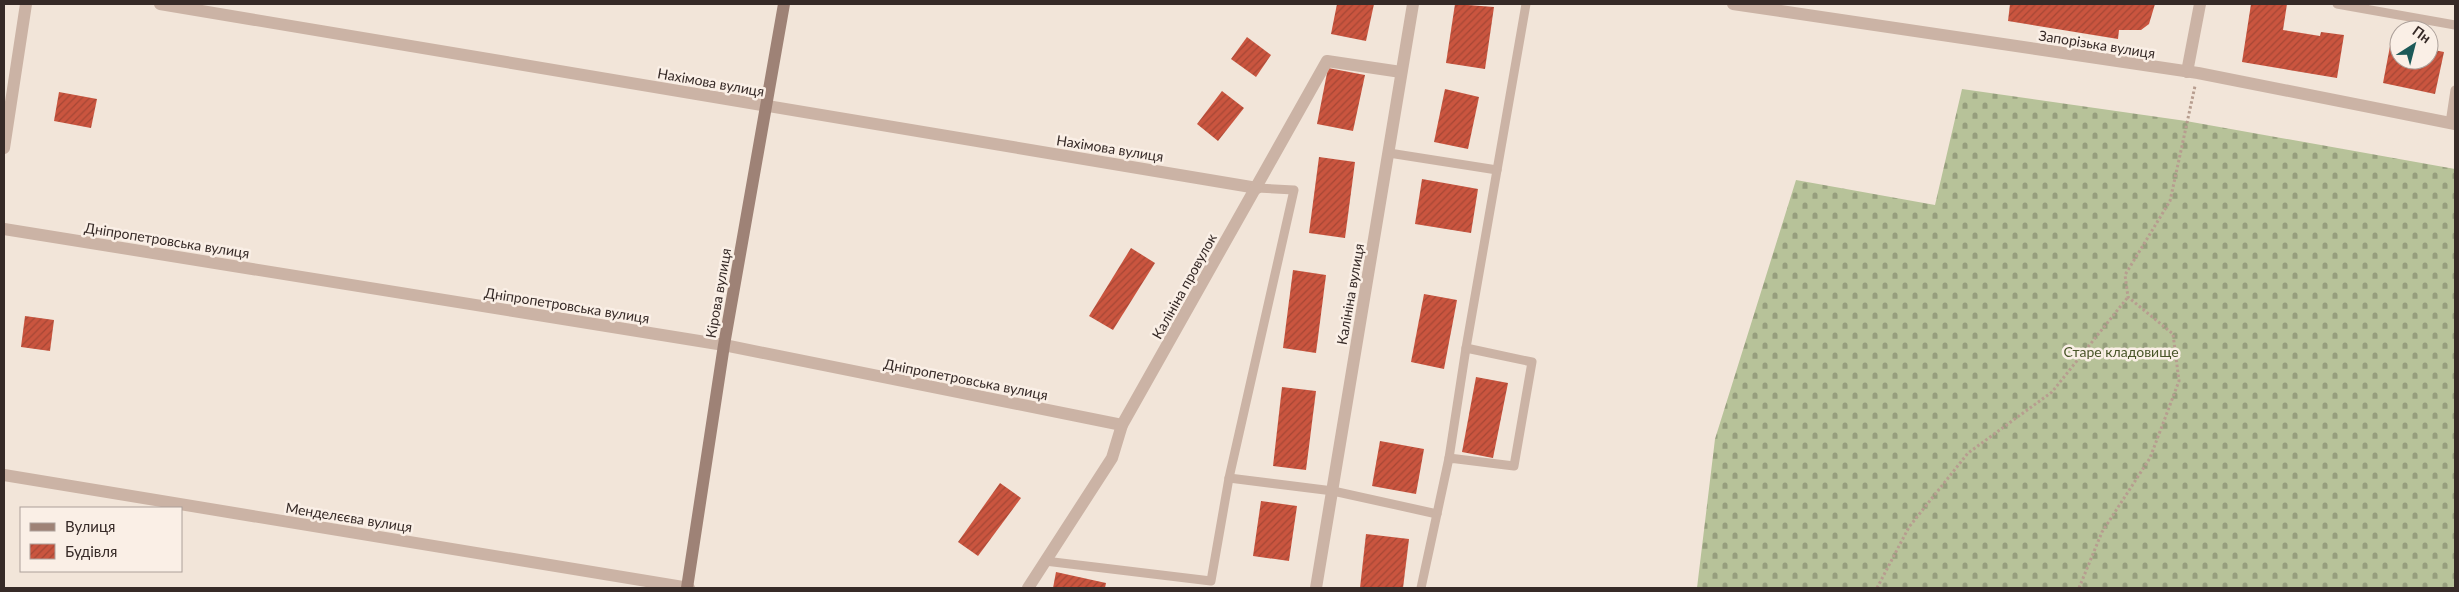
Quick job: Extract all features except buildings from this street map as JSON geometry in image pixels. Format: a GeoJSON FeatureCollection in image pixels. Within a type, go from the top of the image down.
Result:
{"type":"FeatureCollection","features":[{"type":"Feature","properties":{"kind":"main road","name":"Кірова вулиця"},"geometry":{"type":"LineString","coordinates":[[688,588],[724,345],[784,4]]}},
{"type":"Feature","properties":{"kind":"street"},"geometry":{"type":"LineString","coordinates":[[4,148],[26,4]]}},
{"type":"Feature","properties":{"kind":"street","name":"Нахімова вулиця"},"geometry":{"type":"LineString","coordinates":[[160,4],[1257,188]]}},
{"type":"Feature","properties":{"kind":"street","name":"Калініна вулиця"},"geometry":{"type":"LineString","coordinates":[[1316,588],[1413,4]]}},
{"type":"Feature","properties":{"kind":"street","name":"Запорізька вулиця"},"geometry":{"type":"LineString","coordinates":[[1733,4],[2192,73],[2453,124]]}},
{"type":"Feature","properties":{"kind":"street"},"geometry":{"type":"LineString","coordinates":[[2192,73],[2200,4]]}},
{"type":"Feature","properties":{"kind":"street","name":"Калініна провулок"},"geometry":{"type":"LineString","coordinates":[[1028,588],[1112,458],[1122,425],[1327,61],[1401,72]]}},
{"type":"Feature","properties":{"kind":"street","name":"Дніпропетровська вулиця"},"geometry":{"type":"LineString","coordinates":[[4,228],[724,345],[1122,425]]}},
{"type":"Feature","properties":{"kind":"street","name":"Менделєєва вулиця"},"geometry":{"type":"LineString","coordinates":[[4,475],[688,588]]}},
{"type":"Feature","properties":{"kind":"lane"},"geometry":{"type":"LineString","coordinates":[[1421,588],[1449,458],[1466,348],[1526,4]]}},
{"type":"Feature","properties":{"kind":"lane"},"geometry":{"type":"LineString","coordinates":[[2338,4],[2455,25]]}},
{"type":"Feature","properties":{"kind":"lane"},"geometry":{"type":"LineString","coordinates":[[2453,124],[2455,90]]}},
{"type":"Feature","properties":{"kind":"lane"},"geometry":{"type":"LineString","coordinates":[[1389,153],[1497,170]]}},
{"type":"Feature","properties":{"kind":"lane"},"geometry":{"type":"LineString","coordinates":[[1046,561],[1211,581],[1229,478],[1294,190],[1257,188]]}},
{"type":"Feature","properties":{"kind":"lane"},"geometry":{"type":"LineString","coordinates":[[1449,458],[1514,466],[1532,362],[1466,348]]}},
{"type":"Feature","properties":{"kind":"lane"},"geometry":{"type":"LineString","coordinates":[[1229,478],[1332,491],[1437,514]]}},
{"type":"Feature","properties":{"kind":"path"},"geometry":{"type":"LineString","coordinates":[[2080,588],[2102,532],[2150,458],[2179,381],[2172,334],[2128,297],[2125,275],[2170,202],[2192,73]]}},
{"type":"Feature","properties":{"kind":"path"},"geometry":{"type":"LineString","coordinates":[[1877,588],[1909,527],[1968,454],[2052,392],[2128,297]]}},
{"type":"Feature","properties":{"kind":"green space","name":"Старе кладовище"},"geometry":{"type":"Polygon","coordinates":[[[1962,89],[2186,121],[2455,169],[2455,588],[1697,588],[1715,439],[1796,180],[1935,205],[1962,89]]]}}]}
